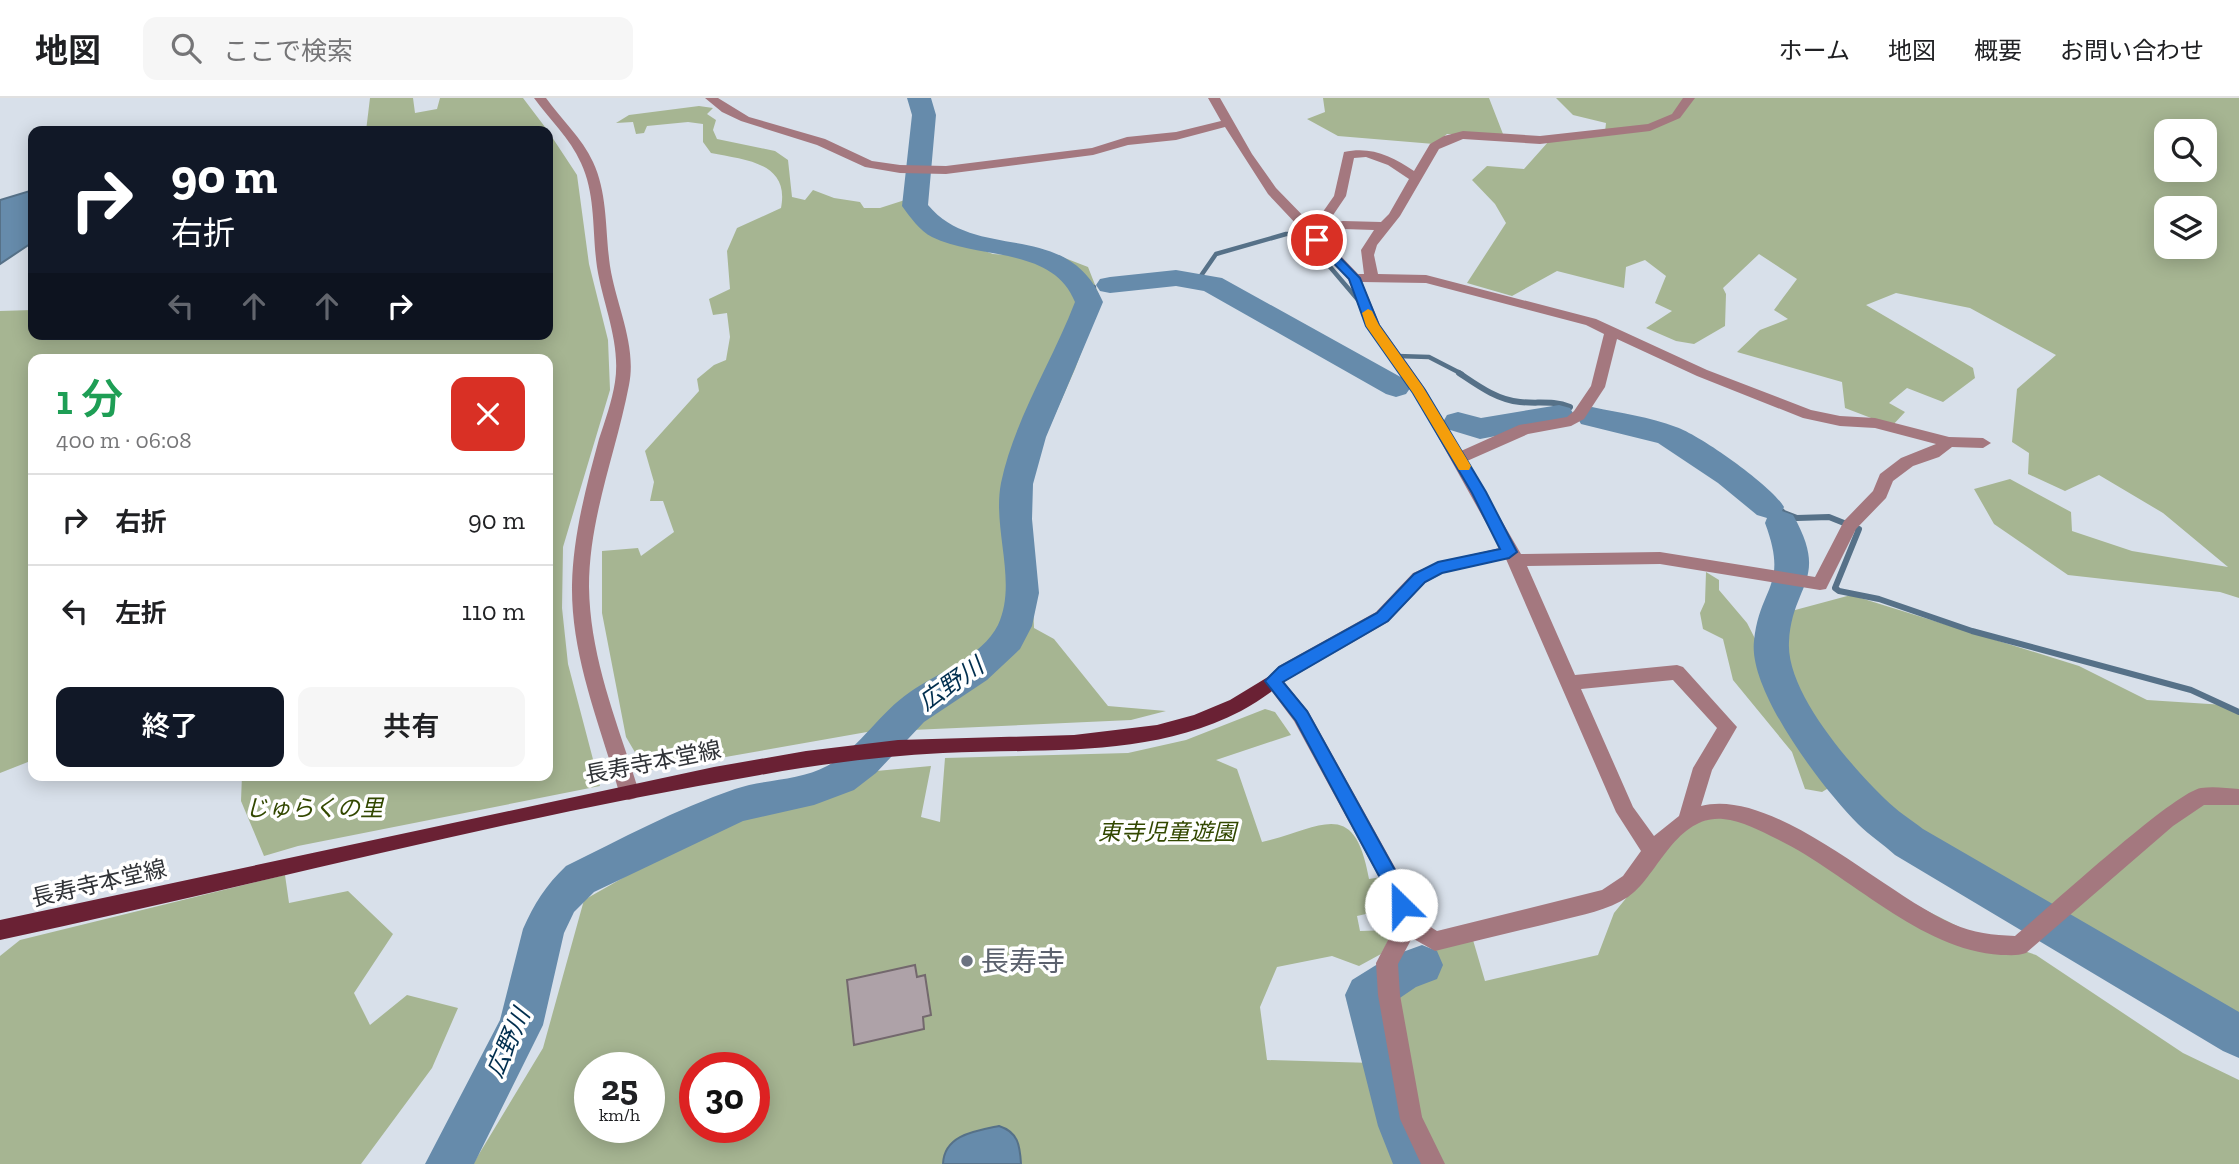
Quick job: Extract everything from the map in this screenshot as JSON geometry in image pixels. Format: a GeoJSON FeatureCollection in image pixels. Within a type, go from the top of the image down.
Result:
{"type":"FeatureCollection","features":[{"type":"Feature","properties":{"kind":"main road","name":"長寿寺本堂線"},"geometry":{"type":"LineString","coordinates":[[0,930],[629,792],[838,753],[1144,738],[1206,720],[1254,696],[1273,681]]}},
{"type":"Feature","properties":{"kind":"street"},"geometry":{"type":"LineString","coordinates":[[540,98],[588,163],[604,268],[622,347],[622,383],[584,535],[581,575],[582,617],[590,665],[629,792]]}},
{"type":"Feature","properties":{"kind":"street"},"geometry":{"type":"LineString","coordinates":[[711,98],[726,110],[746,119],[821,142],[869,164],[900,169],[946,170],[1093,151],[1127,141],[1176,136],[1228,124]]}},
{"type":"Feature","properties":{"kind":"street"},"geometry":{"type":"LineString","coordinates":[[1214,98],[1272,191],[1314,229],[1354,278],[1373,326],[1419,390],[1513,557],[1626,812],[1652,852]]}},
{"type":"Feature","properties":{"kind":"street"},"geometry":{"type":"LineString","coordinates":[[1372,277],[1366,261],[1366,248],[1394,216],[1434,147],[1448,139],[1463,135],[1540,140],[1650,127],[1676,116],[1689,98]]}},
{"type":"Feature","properties":{"kind":"street"},"geometry":{"type":"LineString","coordinates":[[1314,229],[1340,196],[1348,155],[1373,154],[1388,159],[1415,177]]}},
{"type":"Feature","properties":{"kind":"street"},"geometry":{"type":"LineString","coordinates":[[1314,229],[1384,226]]}},
{"type":"Feature","properties":{"kind":"street"},"geometry":{"type":"LineString","coordinates":[[1354,278],[1426,279],[1591,322],[1702,373],[1808,414],[1840,421],[1875,423],[1949,442],[1983,443]]}},
{"type":"Feature","properties":{"kind":"street"},"geometry":{"type":"LineString","coordinates":[[1458,458],[1524,429],[1571,421],[1579,415],[1598,387],[1612,331]]}},
{"type":"Feature","properties":{"kind":"street"},"geometry":{"type":"LineString","coordinates":[[1570,683],[1677,672],[1728,727],[1703,768],[1688,818],[1652,852],[1620,891],[1583,905],[1435,941],[1408,924],[1395,887],[1301,716],[1273,681],[1285,671],[1382,617],[1419,578],[1438,568],[1513,557],[1660,558],[1820,584],[1850,525],[1880,494],[1886,478],[1907,462],[1934,453],[1949,442]]}},
{"type":"Feature","properties":{"kind":"street"},"geometry":{"type":"LineString","coordinates":[[1688,818],[1722,810],[1775,827],[1817,850],[1932,924],[1970,941],[2006,948],[2019,946],[2166,820],[2201,796],[2239,797]]}},
{"type":"Feature","properties":{"kind":"street"},"geometry":{"type":"LineString","coordinates":[[1408,924],[1387,963],[1389,995],[1411,1119],[1433,1164]]}},
{"type":"Feature","properties":{"kind":"green space"},"geometry":{"type":"Polygon","coordinates":[[[370,98],[413,98],[415,113],[437,109],[440,98],[523,98],[544,126],[367,126],[370,98]]]}},
{"type":"Feature","properties":{"kind":"green space"},"geometry":{"type":"Polygon","coordinates":[[[1323,98],[1489,98],[1503,134],[1447,134],[1434,144],[1338,136],[1307,119],[1325,112],[1323,98]]]}},
{"type":"Feature","properties":{"kind":"green space"},"geometry":{"type":"Polygon","coordinates":[[[1556,98],[2239,98],[2239,598],[2220,592],[2068,575],[1994,524],[1974,489],[2010,479],[2071,512],[2072,531],[2132,551],[2228,567],[2163,513],[2099,475],[2065,491],[2028,474],[2029,453],[2012,442],[2017,389],[2056,355],[1970,308],[1896,293],[1866,305],[1973,368],[1975,378],[1943,402],[1907,388],[1889,403],[1905,412],[1892,426],[1845,408],[1842,382],[1737,352],[1760,330],[1788,319],[1774,310],[1797,279],[1759,254],[1723,288],[1726,294],[1725,326],[1694,344],[1676,341],[1646,328],[1672,311],[1655,303],[1666,276],[1645,260],[1626,267],[1624,288],[1557,271],[1512,296],[1467,283],[1506,223],[1495,204],[1472,180],[1487,166],[1524,169],[1549,141],[1605,132],[1606,123],[1573,115],[1556,98]]]}},
{"type":"Feature","properties":{"kind":"green space"},"geometry":{"type":"Polygon","coordinates":[[[699,106],[713,108],[707,114],[716,120],[713,130],[717,139],[775,151],[788,160],[792,197],[805,200],[813,190],[834,198],[860,202],[864,208],[880,208],[908,199],[918,217],[946,237],[993,254],[1057,255],[1088,267],[1101,300],[1075,369],[1028,476],[1034,628],[1054,639],[1108,706],[1166,711],[1131,720],[867,732],[646,771],[626,737],[602,613],[602,551],[638,548],[641,556],[674,532],[663,501],[650,501],[654,482],[645,451],[699,391],[697,379],[714,365],[726,360],[730,337],[727,313],[713,315],[709,299],[730,289],[727,251],[737,228],[781,208],[782,193],[779,181],[772,172],[750,161],[711,153],[703,142],[703,124],[688,122],[647,126],[644,133],[636,134],[633,122],[616,123],[629,115],[699,106]]]}},
{"type":"Feature","properties":{"kind":"green space","name":"じゅらくの里"},"geometry":{"type":"Polygon","coordinates":[[[553,139],[577,175],[589,264],[608,340],[610,390],[563,547],[562,608],[568,664],[600,786],[298,846],[264,856],[241,801],[242,781],[553,781],[553,354],[28,354],[28,762],[0,773],[0,311],[28,310],[28,340],[553,340],[553,139]]]}},
{"type":"Feature","properties":{"kind":"green space"},"geometry":{"type":"Polygon","coordinates":[[[1706,572],[1719,580],[1719,590],[1747,623],[1770,668],[1784,613],[1851,595],[2079,666],[2147,700],[2225,705],[2239,710],[2239,1020],[2158,984],[2042,905],[1978,876],[1890,821],[1845,778],[1822,792],[1805,789],[1792,752],[1733,680],[1723,639],[1703,629],[1700,613],[1705,602],[1706,572]]]}},
{"type":"Feature","properties":{"kind":"green space","name":"東寺児童遊園"},"geometry":{"type":"Polygon","coordinates":[[[1265,709],[1275,712],[1291,735],[1216,760],[1237,769],[1262,842],[1318,826],[1332,824],[1344,827],[1354,836],[1363,853],[1369,879],[1382,877],[1390,885],[1379,911],[1357,916],[1360,931],[1394,930],[1381,954],[1359,966],[1332,956],[1277,967],[1260,1007],[1267,1060],[1373,1063],[1364,1010],[1410,953],[1473,940],[1485,981],[1598,955],[1614,913],[1685,826],[1727,814],[1793,843],[1971,933],[2036,955],[2183,1053],[2239,1080],[2239,1164],[473,1164],[543,1048],[584,900],[746,808],[876,771],[931,766],[921,817],[940,822],[945,758],[1128,753],[1186,740],[1265,709]]]}},
{"type":"Feature","properties":{"kind":"green space"},"geometry":{"type":"Polygon","coordinates":[[[285,875],[289,903],[348,891],[393,934],[354,993],[370,1025],[407,995],[458,1008],[432,1068],[361,1164],[0,1164],[0,956],[20,940],[285,875]]]}},
{"type":"Feature","properties":{"kind":"water"},"geometry":{"type":"Polygon","coordinates":[[[28,192],[28,245],[0,264],[0,200],[28,192]]]}},
{"type":"Feature","properties":{"kind":"water"},"geometry":{"type":"Polygon","coordinates":[[[999,1126],[1017,1140],[1021,1164],[943,1164],[949,1147],[962,1136],[999,1126]]]}},
{"type":"Feature","properties":{"kind":"building","name":"長寿寺"},"geometry":{"type":"Polygon","coordinates":[[[915,965],[917,977],[925,975],[931,1015],[923,1017],[924,1029],[854,1045],[847,980],[915,965]]]}},
{"type":"Feature","properties":{"kind":"waterway","name":"広野川"},"geometry":{"type":"LineString","coordinates":[[448,1164],[473,1122],[521,1025],[544,929],[560,899],[580,879],[733,807],[814,788],[840,778],[863,762],[911,711],[987,661],[1008,639],[1015,626],[1022,593],[1015,519],[1017,484],[1040,414],[1089,302],[1081,283],[1068,269],[1028,253],[942,232],[915,206],[924,115],[919,98]]}},
{"type":"Feature","properties":{"kind":"waterway"},"geometry":{"type":"LineString","coordinates":[[1198,280],[1216,254],[1286,234],[1296,234],[1325,261],[1359,301]]}},
{"type":"Feature","properties":{"kind":"waterway"},"geometry":{"type":"LineString","coordinates":[[1110,285],[1176,278],[1212,284],[1396,387]]}},
{"type":"Feature","properties":{"kind":"waterway","name":"広野川"},"geometry":{"type":"LineString","coordinates":[[1087,289],[1094,287]]}},
{"type":"Feature","properties":{"kind":"waterway"},"geometry":{"type":"LineString","coordinates":[[1397,356],[1429,357],[1462,374]]}},
{"type":"Feature","properties":{"kind":"waterway"},"geometry":{"type":"LineString","coordinates":[[1459,373],[1488,391],[1512,401],[1570,407]]}},
{"type":"Feature","properties":{"kind":"waterway"},"geometry":{"type":"LineString","coordinates":[[1458,422],[1480,429],[1559,415]]}},
{"type":"Feature","properties":{"kind":"waterway"},"geometry":{"type":"LineString","coordinates":[[1592,417],[1668,435],[1729,475],[1768,507]]}},
{"type":"Feature","properties":{"kind":"waterway"},"geometry":{"type":"LineString","coordinates":[[1739,483],[1748,484],[1784,513],[1797,518],[1829,517],[1859,529],[1835,588],[1839,591],[1879,599],[1972,631],[2191,690],[2239,712]]}},
{"type":"Feature","properties":{"kind":"waterway"},"geometry":{"type":"LineString","coordinates":[[1781,523],[1790,545],[1793,575],[1774,625],[1771,644],[1773,662],[1780,684],[1792,707],[1823,754],[1855,794],[1909,842],[2239,1036]]}},
{"type":"Feature","properties":{"kind":"waterway"},"geometry":{"type":"LineString","coordinates":[[1416,1164],[1401,1126],[1367,995],[1404,971],[1422,965]]}},
{"type":"Feature","properties":{"kind":"slow traffic"},"geometry":{"type":"LineString","coordinates":[[1368,313],[1373,326],[1419,390],[1464,466]]}},
{"type":"Feature","properties":{"kind":"place","name":"長寿寺"},"geometry":{"type":"Point","coordinates":[967,961]}},
{"type":"Feature","properties":{"kind":"route"},"geometry":{"type":"LineString","coordinates":[[1317,240],[1354,278],[1373,326],[1419,390],[1479,492],[1509,552],[1438,568],[1419,578],[1382,617],[1285,671],[1273,681],[1301,716],[1395,887],[1401,905]]}}]}
